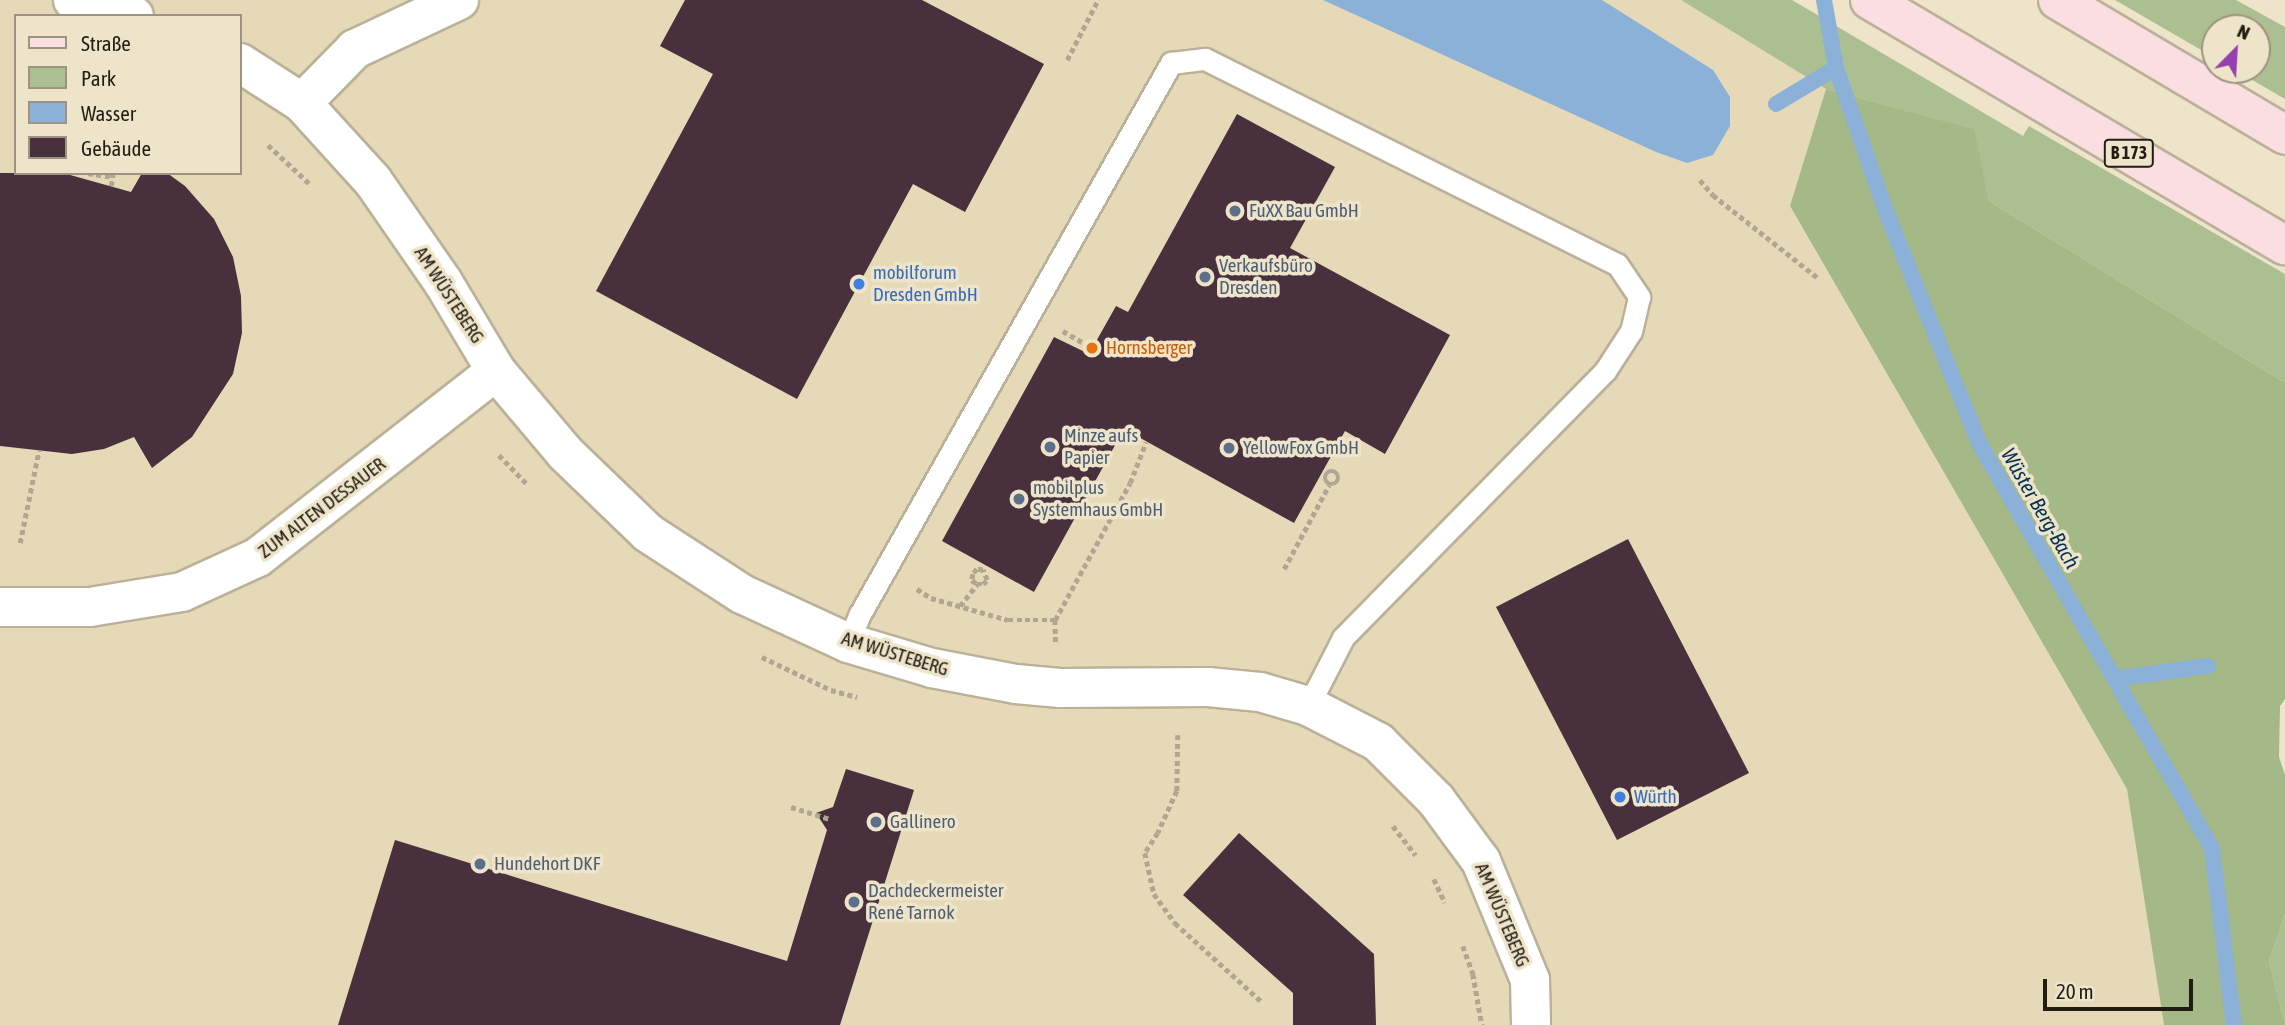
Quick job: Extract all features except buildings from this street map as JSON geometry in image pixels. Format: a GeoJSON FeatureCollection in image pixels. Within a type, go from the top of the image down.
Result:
{"type":"FeatureCollection","features":[{"type":"Feature","properties":{"kind":"main road","name":"B 173"},"geometry":{"type":"LineString","coordinates":[[1870,0],[2285,245]]}},
{"type":"Feature","properties":{"kind":"main road"},"geometry":{"type":"LineString","coordinates":[[2058,0],[2285,135]]}},
{"type":"Feature","properties":{"kind":"street"},"geometry":{"type":"LineString","coordinates":[[73,0],[126,14]]}},
{"type":"Feature","properties":{"kind":"street"},"geometry":{"type":"LineString","coordinates":[[303,103],[355,49],[459,0]]}},
{"type":"Feature","properties":{"kind":"street","name":"AM WÜSTEBERG"},"geometry":{"type":"LineString","coordinates":[[242,63],[303,103],[373,181],[443,282],[496,371],[565,453],[648,533],[742,594],[848,643],[932,668],[1016,684],[1060,688],[1208,687],[1259,692],[1308,705],[1378,742],[1436,800],[1481,861],[1530,980],[1531,1025]]}},
{"type":"Feature","properties":{"kind":"street","name":"ZUM ALTEN DESSAUER"},"geometry":{"type":"LineString","coordinates":[[0,607],[90,607],[182,592],[258,557],[496,371]]}},
{"type":"Feature","properties":{"kind":"lane"},"geometry":{"type":"LineString","coordinates":[[848,643],[860,614],[1171,62],[1205,60],[1616,264],[1639,298],[1631,331],[1605,371],[1343,638],[1308,705]]}},
{"type":"Feature","properties":{"kind":"path"},"geometry":{"type":"LineString","coordinates":[[1067,60],[1098,0]]}},
{"type":"Feature","properties":{"kind":"path"},"geometry":{"type":"LineString","coordinates":[[111,186],[113,175]]}},
{"type":"Feature","properties":{"kind":"path"},"geometry":{"type":"LineString","coordinates":[[1700,180],[1713,195],[1818,278]]}},
{"type":"Feature","properties":{"kind":"path"},"geometry":{"type":"LineString","coordinates":[[1074,337],[1092,348]]}},
{"type":"Feature","properties":{"kind":"path"},"geometry":{"type":"LineString","coordinates":[[886,569],[931,598],[1008,621],[1055,621],[1130,483],[1146,442]]}},
{"type":"Feature","properties":{"kind":"path"},"geometry":{"type":"LineString","coordinates":[[20,543],[39,450]]}},
{"type":"Feature","properties":{"kind":"path"},"geometry":{"type":"LineString","coordinates":[[1284,569],[1329,485],[1339,480],[1339,474],[1328,471],[1323,475],[1329,485]]}},
{"type":"Feature","properties":{"kind":"path"},"geometry":{"type":"LineString","coordinates":[[985,568],[987,580],[983,584],[977,584],[972,580],[973,574],[977,569],[985,568]]}},
{"type":"Feature","properties":{"kind":"path"},"geometry":{"type":"LineString","coordinates":[[960,606],[977,584]]}},
{"type":"Feature","properties":{"kind":"path"},"geometry":{"type":"LineString","coordinates":[[1178,735],[1177,791],[1158,833],[1145,853],[1154,894],[1175,923],[1261,1001]]}},
{"type":"Feature","properties":{"kind":"path"},"geometry":{"type":"LineString","coordinates":[[791,807],[830,819]]}},
{"type":"Feature","properties":{"kind":"shaded area"},"geometry":{"type":"Polygon","coordinates":[[[0,0],[1681,0],[1826,89],[1790,207],[2127,789],[2164,1025],[0,1025],[0,0]]]}},
{"type":"Feature","properties":{"kind":"green space"},"geometry":{"type":"Polygon","coordinates":[[[1681,0],[1792,0],[2023,136],[2029,126],[2285,274],[2285,383],[1989,201],[1973,129],[1826,89],[1681,0]]]}},
{"type":"Feature","properties":{"kind":"green space"},"geometry":{"type":"Polygon","coordinates":[[[2115,0],[2236,0],[2261,14],[2201,14],[2201,50],[2115,0]]]}},
{"type":"Feature","properties":{"kind":"green space"},"geometry":{"type":"Polygon","coordinates":[[[2271,19],[2285,27],[2285,99],[2259,84],[2271,84],[2271,19]]]}},
{"type":"Feature","properties":{"kind":"green space"},"geometry":{"type":"Polygon","coordinates":[[[1826,89],[1974,129],[1989,201],[2285,383],[2285,699],[2280,706],[2279,757],[2285,775],[2285,914],[2269,961],[2285,1025],[2164,1025],[2127,789],[1790,206],[1826,89]]]}},
{"type":"Feature","properties":{"kind":"green space"},"geometry":{"type":"Polygon","coordinates":[[[2285,914],[2285,1025],[2269,961],[2285,914]]]}},
{"type":"Feature","properties":{"kind":"water"},"geometry":{"type":"Polygon","coordinates":[[[1323,0],[1602,0],[1713,70],[1730,97],[1730,126],[1713,155],[1687,163],[1656,152],[1323,0]]]}},
{"type":"Feature","properties":{"kind":"waterway","name":"Wüster Berg-Bach"},"geometry":{"type":"LineString","coordinates":[[1824,0],[1836,68],[1885,209],[1979,443],[2212,849],[2234,1025]]}},
{"type":"Feature","properties":{"kind":"waterway"},"geometry":{"type":"LineString","coordinates":[[1776,104],[1836,68]]}},
{"type":"Feature","properties":{"kind":"waterway"},"geometry":{"type":"LineString","coordinates":[[2115,679],[2208,666]]}},
{"type":"Feature","properties":{"kind":"place","name":"FuXX Bau GmbH"},"geometry":{"type":"Point","coordinates":[1235,211]}},
{"type":"Feature","properties":{"kind":"place","name":"Verkaufsbüro Dresden"},"geometry":{"type":"Point","coordinates":[1205,277]}},
{"type":"Feature","properties":{"kind":"place","name":"mobilforum Dresden GmbH"},"geometry":{"type":"Point","coordinates":[859,284]}},
{"type":"Feature","properties":{"kind":"place","name":"Hornsberger"},"geometry":{"type":"Point","coordinates":[1092,348]}},
{"type":"Feature","properties":{"kind":"place","name":"Minze aufs Papier"},"geometry":{"type":"Point","coordinates":[1050,447]}},
{"type":"Feature","properties":{"kind":"place","name":"YellowFox GmbH"},"geometry":{"type":"Point","coordinates":[1229,448]}},
{"type":"Feature","properties":{"kind":"place","name":"mobilplus Systemhaus GmbH"},"geometry":{"type":"Point","coordinates":[1019,499]}},
{"type":"Feature","properties":{"kind":"place","name":"Würth"},"geometry":{"type":"Point","coordinates":[1620,797]}},
{"type":"Feature","properties":{"kind":"place","name":"Gallinero"},"geometry":{"type":"Point","coordinates":[876,822]}},
{"type":"Feature","properties":{"kind":"place","name":"Hundehort DKF"},"geometry":{"type":"Point","coordinates":[480,864]}},
{"type":"Feature","properties":{"kind":"place","name":"Dachdeckermeister René Tarnok"},"geometry":{"type":"Point","coordinates":[854,902]}}]}
